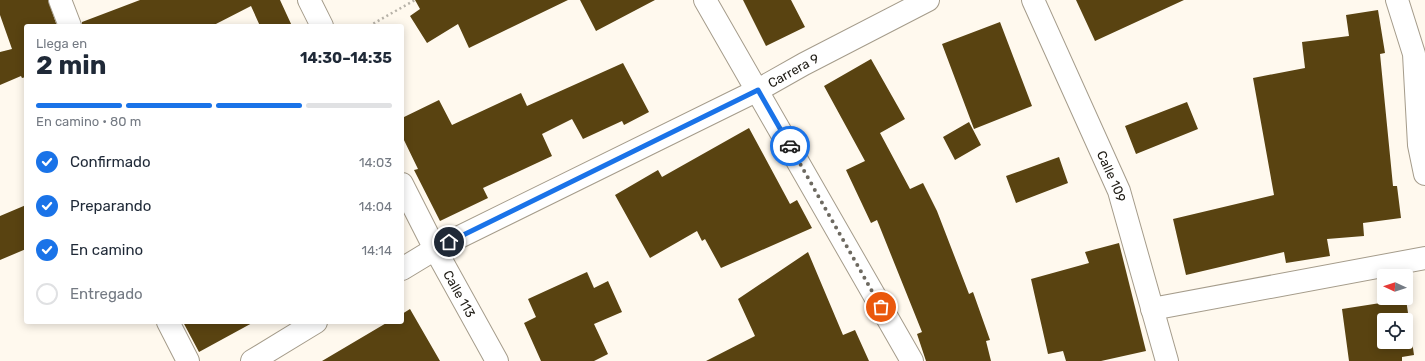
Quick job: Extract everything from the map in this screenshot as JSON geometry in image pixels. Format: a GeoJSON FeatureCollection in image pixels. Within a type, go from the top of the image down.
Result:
{"type":"FeatureCollection","features":[{"type":"Feature","properties":{"kind":"street"},"geometry":{"type":"LineString","coordinates":[[60,0],[69,24]]}},
{"type":"Feature","properties":{"kind":"street"},"geometry":{"type":"LineString","coordinates":[[309,0],[321,24]]}},
{"type":"Feature","properties":{"kind":"street"},"geometry":{"type":"LineString","coordinates":[[706,0],[912,361]]}},
{"type":"Feature","properties":{"kind":"street","name":"Carrera 9"},"geometry":{"type":"LineString","coordinates":[[404,268],[435,249],[758,90],[804,64],[928,0]]}},
{"type":"Feature","properties":{"kind":"street","name":"Calle 109"},"geometry":{"type":"LineString","coordinates":[[1033,0],[1119,191],[1166,361]]}},
{"type":"Feature","properties":{"kind":"street"},"geometry":{"type":"LineString","coordinates":[[1397,0],[1420,53],[1419,145],[1425,174]]}},
{"type":"Feature","properties":{"kind":"street","name":"Calle 113"},"geometry":{"type":"LineString","coordinates":[[404,188],[435,249],[497,361]]}},
{"type":"Feature","properties":{"kind":"street"},"geometry":{"type":"LineString","coordinates":[[1152,309],[1425,258]]}},
{"type":"Feature","properties":{"kind":"street"},"geometry":{"type":"LineString","coordinates":[[169,324],[188,361]]}},
{"type":"Feature","properties":{"kind":"street"},"geometry":{"type":"LineString","coordinates":[[252,361],[313,324]]}},
{"type":"Feature","properties":{"kind":"path"},"geometry":{"type":"LineString","coordinates":[[373,24],[415,0]]}},
{"type":"Feature","properties":{"kind":"building"},"geometry":{"type":"Polygon","coordinates":[[[0,0],[48,0],[56,24],[24,24],[24,78],[22,78],[21,76],[0,85],[0,52],[12,49],[0,15],[0,0]]]}},
{"type":"Feature","properties":{"kind":"building"},"geometry":{"type":"Polygon","coordinates":[[[140,0],[280,0],[291,24],[259,24],[251,6],[216,24],[82,24],[82,22],[140,0]]]}},
{"type":"Feature","properties":{"kind":"building"},"geometry":{"type":"Polygon","coordinates":[[[415,0],[568,0],[469,48],[458,24],[427,43],[410,16],[420,9],[415,0]]]}},
{"type":"Feature","properties":{"kind":"building"},"geometry":{"type":"Polygon","coordinates":[[[580,0],[655,0],[596,31],[580,0]]]}},
{"type":"Feature","properties":{"kind":"building"},"geometry":{"type":"Polygon","coordinates":[[[743,0],[791,0],[805,27],[766,46],[743,0]]]}},
{"type":"Feature","properties":{"kind":"building"},"geometry":{"type":"Polygon","coordinates":[[[1076,0],[1184,0],[1095,41],[1076,0]]]}},
{"type":"Feature","properties":{"kind":"building"},"geometry":{"type":"Polygon","coordinates":[[[1378,10],[1385,53],[1380,54],[1393,186],[1397,186],[1401,218],[1363,223],[1364,236],[1327,239],[1330,256],[1286,263],[1284,252],[1186,275],[1173,219],[1274,195],[1253,78],[1305,68],[1302,42],[1349,36],[1346,15],[1378,10]]]}},
{"type":"Feature","properties":{"kind":"building"},"geometry":{"type":"Polygon","coordinates":[[[1000,22],[1032,106],[974,129],[942,44],[1000,22]]]}},
{"type":"Feature","properties":{"kind":"building"},"geometry":{"type":"Polygon","coordinates":[[[871,59],[905,119],[880,133],[910,189],[923,183],[937,211],[969,294],[973,292],[990,340],[986,341],[991,361],[926,361],[917,334],[922,332],[877,220],[871,223],[846,170],[865,161],[824,86],[871,59]]]}},
{"type":"Feature","properties":{"kind":"building"},"geometry":{"type":"Polygon","coordinates":[[[623,63],[649,112],[624,125],[622,121],[583,139],[572,119],[542,134],[552,156],[483,188],[488,198],[440,221],[414,170],[418,169],[404,140],[404,117],[439,100],[452,125],[521,93],[527,106],[623,63]]]}},
{"type":"Feature","properties":{"kind":"building"},"geometry":{"type":"Polygon","coordinates":[[[1187,102],[1198,129],[1136,154],[1125,126],[1187,102]]]}},
{"type":"Feature","properties":{"kind":"building"},"geometry":{"type":"Polygon","coordinates":[[[969,122],[981,145],[955,160],[943,137],[969,122]]]}},
{"type":"Feature","properties":{"kind":"building"},"geometry":{"type":"Polygon","coordinates":[[[749,128],[790,204],[797,200],[812,228],[721,268],[705,239],[702,241],[697,231],[650,258],[615,195],[658,170],[662,177],[749,128]]]}},
{"type":"Feature","properties":{"kind":"building"},"geometry":{"type":"Polygon","coordinates":[[[1059,157],[1068,183],[1016,203],[1006,176],[1059,157]]]}},
{"type":"Feature","properties":{"kind":"building"},"geometry":{"type":"Polygon","coordinates":[[[24,206],[24,250],[0,260],[0,216],[24,206]]]}},
{"type":"Feature","properties":{"kind":"building"},"geometry":{"type":"Polygon","coordinates":[[[1119,243],[1146,351],[1101,361],[1066,361],[1063,351],[1048,354],[1031,279],[1089,263],[1085,252],[1119,243]]]}},
{"type":"Feature","properties":{"kind":"building"},"geometry":{"type":"Polygon","coordinates":[[[808,252],[843,335],[855,330],[869,361],[706,361],[755,336],[738,299],[808,252]]]}},
{"type":"Feature","properties":{"kind":"building"},"geometry":{"type":"Polygon","coordinates":[[[587,272],[594,288],[608,281],[622,312],[594,324],[608,354],[594,361],[541,361],[524,323],[536,317],[528,299],[587,272]]]}},
{"type":"Feature","properties":{"kind":"building"},"geometry":{"type":"Polygon","coordinates":[[[1377,304],[1377,305],[1407,305],[1408,313],[1377,313],[1377,349],[1413,348],[1414,355],[1402,357],[1402,361],[1349,361],[1342,309],[1377,304]]]}},
{"type":"Feature","properties":{"kind":"building"},"geometry":{"type":"Polygon","coordinates":[[[410,309],[440,361],[322,361],[385,324],[404,324],[404,313],[410,309]]]}},
{"type":"Feature","properties":{"kind":"building"},"geometry":{"type":"Polygon","coordinates":[[[184,324],[250,324],[199,352],[184,324]]]}},
{"type":"Feature","properties":{"kind":"way so far"},"geometry":{"type":"LineString","coordinates":[[790,146],[881,307]]}},
{"type":"Feature","properties":{"kind":"route"},"geometry":{"type":"LineString","coordinates":[[449,242],[758,90],[790,146]]}}]}
